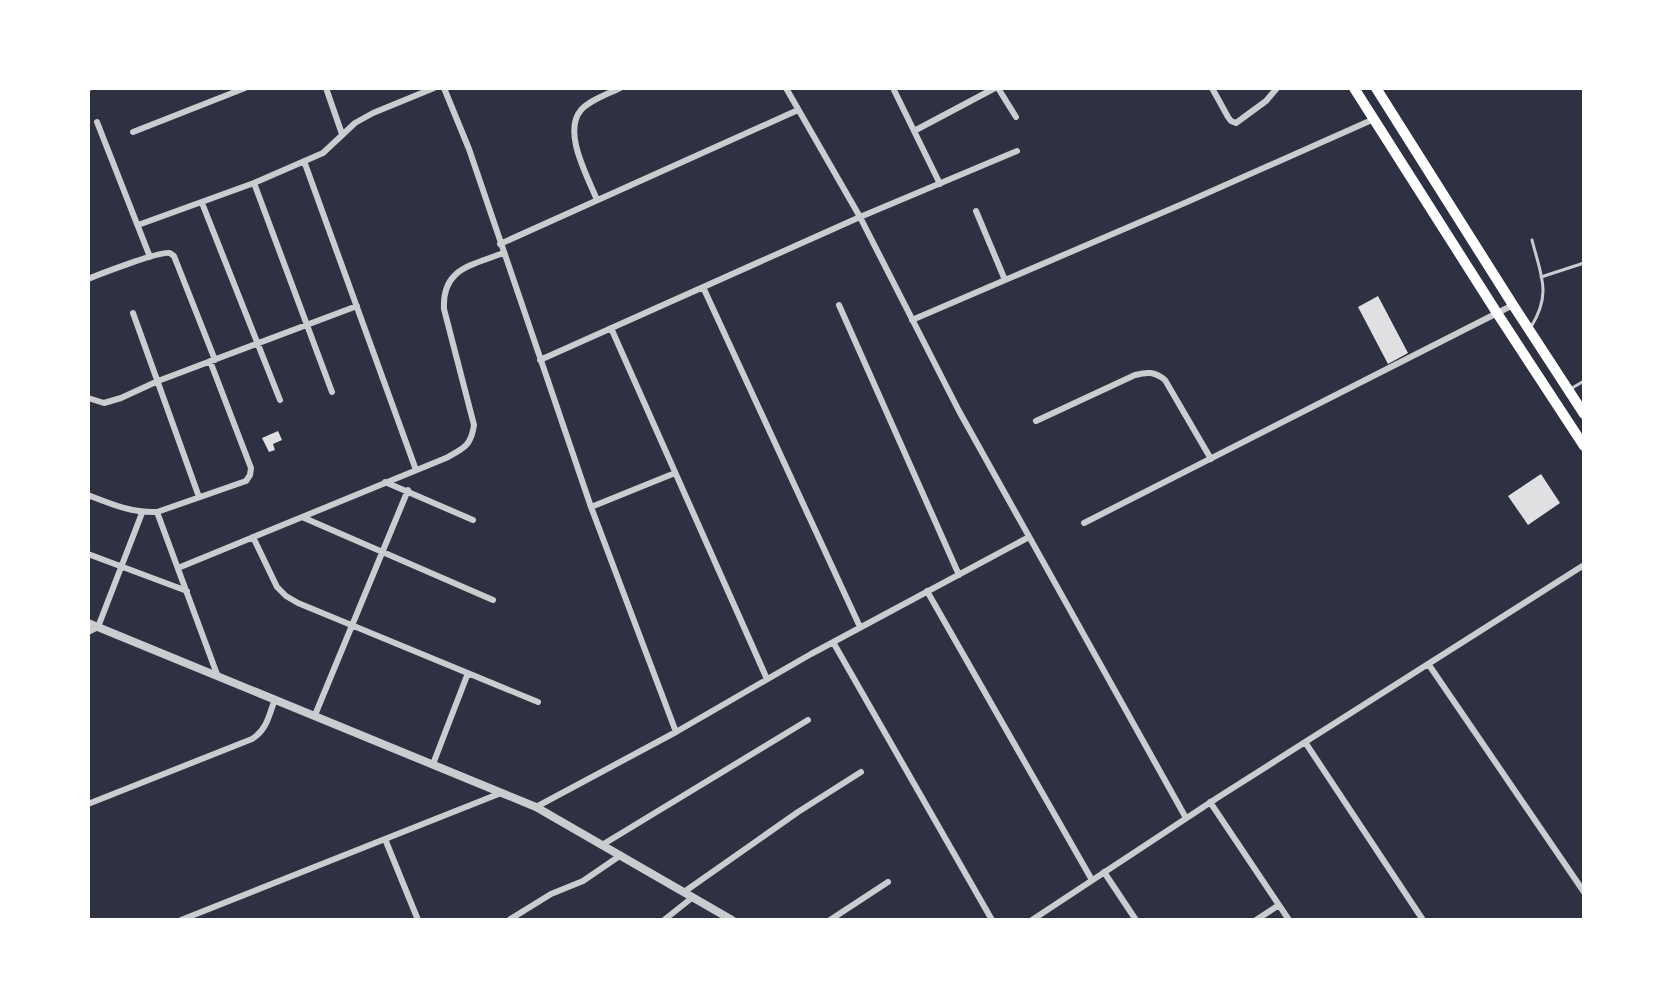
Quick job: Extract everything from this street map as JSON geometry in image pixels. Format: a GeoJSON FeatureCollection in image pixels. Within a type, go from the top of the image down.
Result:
{"type":"FeatureCollection","features":[{"type":"Feature","properties":{"kind":"main road"},"geometry":{"type":"LineString","coordinates":[[1354,88],[1584,446]]}},
{"type":"Feature","properties":{"kind":"main road"},"geometry":{"type":"LineString","coordinates":[[1376,88],[1584,414]]}},
{"type":"Feature","properties":{"kind":"street"},"geometry":{"type":"LineString","coordinates":[[133,132],[245,88]]}},
{"type":"Feature","properties":{"kind":"street"},"geometry":{"type":"LineString","coordinates":[[326,88],[342,134]]}},
{"type":"Feature","properties":{"kind":"street"},"geometry":{"type":"LineString","coordinates":[[138,225],[254,183],[323,153],[355,123],[434,88]]}},
{"type":"Feature","properties":{"kind":"street"},"geometry":{"type":"LineString","coordinates":[[444,88],[469,149],[591,507],[676,732]]}},
{"type":"Feature","properties":{"kind":"street"},"geometry":{"type":"LineString","coordinates":[[597,200],[574,138],[574,125],[581,111],[620,88]]}},
{"type":"Feature","properties":{"kind":"street"},"geometry":{"type":"LineString","coordinates":[[786,88],[860,217],[959,411],[1186,818]]}},
{"type":"Feature","properties":{"kind":"street"},"geometry":{"type":"LineString","coordinates":[[893,88],[940,184]]}},
{"type":"Feature","properties":{"kind":"street"},"geometry":{"type":"LineString","coordinates":[[914,131],[996,88],[1016,117]]}},
{"type":"Feature","properties":{"kind":"street"},"geometry":{"type":"LineString","coordinates":[[1212,88],[1228,117],[1236,123],[1266,101],[1277,88]]}},
{"type":"Feature","properties":{"kind":"street"},"geometry":{"type":"LineString","coordinates":[[500,244],[798,110]]}},
{"type":"Feature","properties":{"kind":"street"},"geometry":{"type":"LineString","coordinates":[[912,320],[1374,119]]}},
{"type":"Feature","properties":{"kind":"street"},"geometry":{"type":"LineString","coordinates":[[97,122],[150,257]]}},
{"type":"Feature","properties":{"kind":"street"},"geometry":{"type":"LineString","coordinates":[[540,360],[860,217],[1017,151]]}},
{"type":"Feature","properties":{"kind":"street"},"geometry":{"type":"LineString","coordinates":[[304,161],[416,470]]}},
{"type":"Feature","properties":{"kind":"street"},"geometry":{"type":"LineString","coordinates":[[254,183],[332,392]]}},
{"type":"Feature","properties":{"kind":"street"},"geometry":{"type":"LineString","coordinates":[[202,203],[280,400]]}},
{"type":"Feature","properties":{"kind":"street"},"geometry":{"type":"LineString","coordinates":[[976,211],[1005,280]]}},
{"type":"Feature","properties":{"kind":"street"},"geometry":{"type":"LineString","coordinates":[[88,267],[90,278],[167,252],[174,256],[251,468],[246,481],[157,512],[123,509],[88,495]]}},
{"type":"Feature","properties":{"kind":"street"},"geometry":{"type":"LineString","coordinates":[[178,568],[466,447],[473,437],[474,425],[444,309],[443,294],[448,281],[458,271],[503,253]]}},
{"type":"Feature","properties":{"kind":"street"},"geometry":{"type":"LineString","coordinates":[[703,287],[860,627]]}},
{"type":"Feature","properties":{"kind":"street"},"geometry":{"type":"LineString","coordinates":[[839,305],[959,575]]}},
{"type":"Feature","properties":{"kind":"street"},"geometry":{"type":"LineString","coordinates":[[1084,523],[1513,305]]}},
{"type":"Feature","properties":{"kind":"street"},"geometry":{"type":"LineString","coordinates":[[88,398],[104,403],[121,398],[158,381],[357,306]]}},
{"type":"Feature","properties":{"kind":"street"},"geometry":{"type":"LineString","coordinates":[[133,313],[199,497]]}},
{"type":"Feature","properties":{"kind":"street"},"geometry":{"type":"LineString","coordinates":[[611,328],[767,679]]}},
{"type":"Feature","properties":{"kind":"street"},"geometry":{"type":"LineString","coordinates":[[1036,421],[1135,375],[1157,373],[1165,380],[1211,459]]}},
{"type":"Feature","properties":{"kind":"street"},"geometry":{"type":"LineString","coordinates":[[591,507],[675,473]]}},
{"type":"Feature","properties":{"kind":"street"},"geometry":{"type":"LineString","coordinates":[[385,482],[473,520]]}},
{"type":"Feature","properties":{"kind":"street"},"geometry":{"type":"LineString","coordinates":[[315,715],[408,490]]}},
{"type":"Feature","properties":{"kind":"street"},"geometry":{"type":"LineString","coordinates":[[157,512],[218,677]]}},
{"type":"Feature","properties":{"kind":"street"},"geometry":{"type":"LineString","coordinates":[[88,632],[98,627],[142,513]]}},
{"type":"Feature","properties":{"kind":"street"},"geometry":{"type":"LineString","coordinates":[[302,516],[493,600]]}},
{"type":"Feature","properties":{"kind":"street"},"geometry":{"type":"LineString","coordinates":[[253,537],[277,587],[298,603],[538,702]]}},
{"type":"Feature","properties":{"kind":"street"},"geometry":{"type":"LineString","coordinates":[[536,807],[1029,537]]}},
{"type":"Feature","properties":{"kind":"street"},"geometry":{"type":"LineString","coordinates":[[88,554],[187,591]]}},
{"type":"Feature","properties":{"kind":"street"},"geometry":{"type":"LineString","coordinates":[[1032,920],[1210,802],[1584,565]]}},
{"type":"Feature","properties":{"kind":"street"},"geometry":{"type":"LineString","coordinates":[[927,591],[1092,880]]}},
{"type":"Feature","properties":{"kind":"street"},"geometry":{"type":"LineString","coordinates":[[88,623],[536,807],[732,920]]}},
{"type":"Feature","properties":{"kind":"street"},"geometry":{"type":"LineString","coordinates":[[833,642],[992,920]]}},
{"type":"Feature","properties":{"kind":"street"},"geometry":{"type":"LineString","coordinates":[[1429,665],[1584,892]]}},
{"type":"Feature","properties":{"kind":"street"},"geometry":{"type":"LineString","coordinates":[[433,764],[468,673]]}},
{"type":"Feature","properties":{"kind":"street"},"geometry":{"type":"LineString","coordinates":[[88,804],[252,739],[266,727],[275,699]]}},
{"type":"Feature","properties":{"kind":"street"},"geometry":{"type":"LineString","coordinates":[[602,845],[808,720]]}},
{"type":"Feature","properties":{"kind":"street"},"geometry":{"type":"LineString","coordinates":[[1305,742],[1423,920]]}},
{"type":"Feature","properties":{"kind":"street"},"geometry":{"type":"LineString","coordinates":[[684,892],[861,772]]}},
{"type":"Feature","properties":{"kind":"street"},"geometry":{"type":"LineString","coordinates":[[181,920],[501,793]]}},
{"type":"Feature","properties":{"kind":"street"},"geometry":{"type":"LineString","coordinates":[[1210,802],[1289,920]]}},
{"type":"Feature","properties":{"kind":"street"},"geometry":{"type":"LineString","coordinates":[[385,839],[418,920]]}},
{"type":"Feature","properties":{"kind":"street"},"geometry":{"type":"LineString","coordinates":[[509,920],[551,894],[583,881],[621,855]]}},
{"type":"Feature","properties":{"kind":"street"},"geometry":{"type":"LineString","coordinates":[[1104,872],[1136,920]]}},
{"type":"Feature","properties":{"kind":"street"},"geometry":{"type":"LineString","coordinates":[[830,920],[888,882]]}},
{"type":"Feature","properties":{"kind":"street"},"geometry":{"type":"LineString","coordinates":[[664,920],[693,897]]}},
{"type":"Feature","properties":{"kind":"street"},"geometry":{"type":"LineString","coordinates":[[1256,920],[1279,905]]}},
{"type":"Feature","properties":{"kind":"lane"},"geometry":{"type":"LineString","coordinates":[[1529,330],[1544,301],[1532,240]]}},
{"type":"Feature","properties":{"kind":"lane"},"geometry":{"type":"LineString","coordinates":[[1541,277],[1584,263]]}},
{"type":"Feature","properties":{"kind":"lane"},"geometry":{"type":"LineString","coordinates":[[1568,390],[1584,381]]}},
{"type":"Feature","properties":{"kind":"building"},"geometry":{"type":"Polygon","coordinates":[[[1378,296],[1408,353],[1388,364],[1358,307],[1378,296]]]}},
{"type":"Feature","properties":{"kind":"building"},"geometry":{"type":"Polygon","coordinates":[[[278,431],[282,440],[273,444],[275,450],[269,452],[262,438],[278,431]]]}},
{"type":"Feature","properties":{"kind":"building"},"geometry":{"type":"Polygon","coordinates":[[[1541,474],[1560,503],[1528,525],[1508,496],[1541,474]]]}}]}
